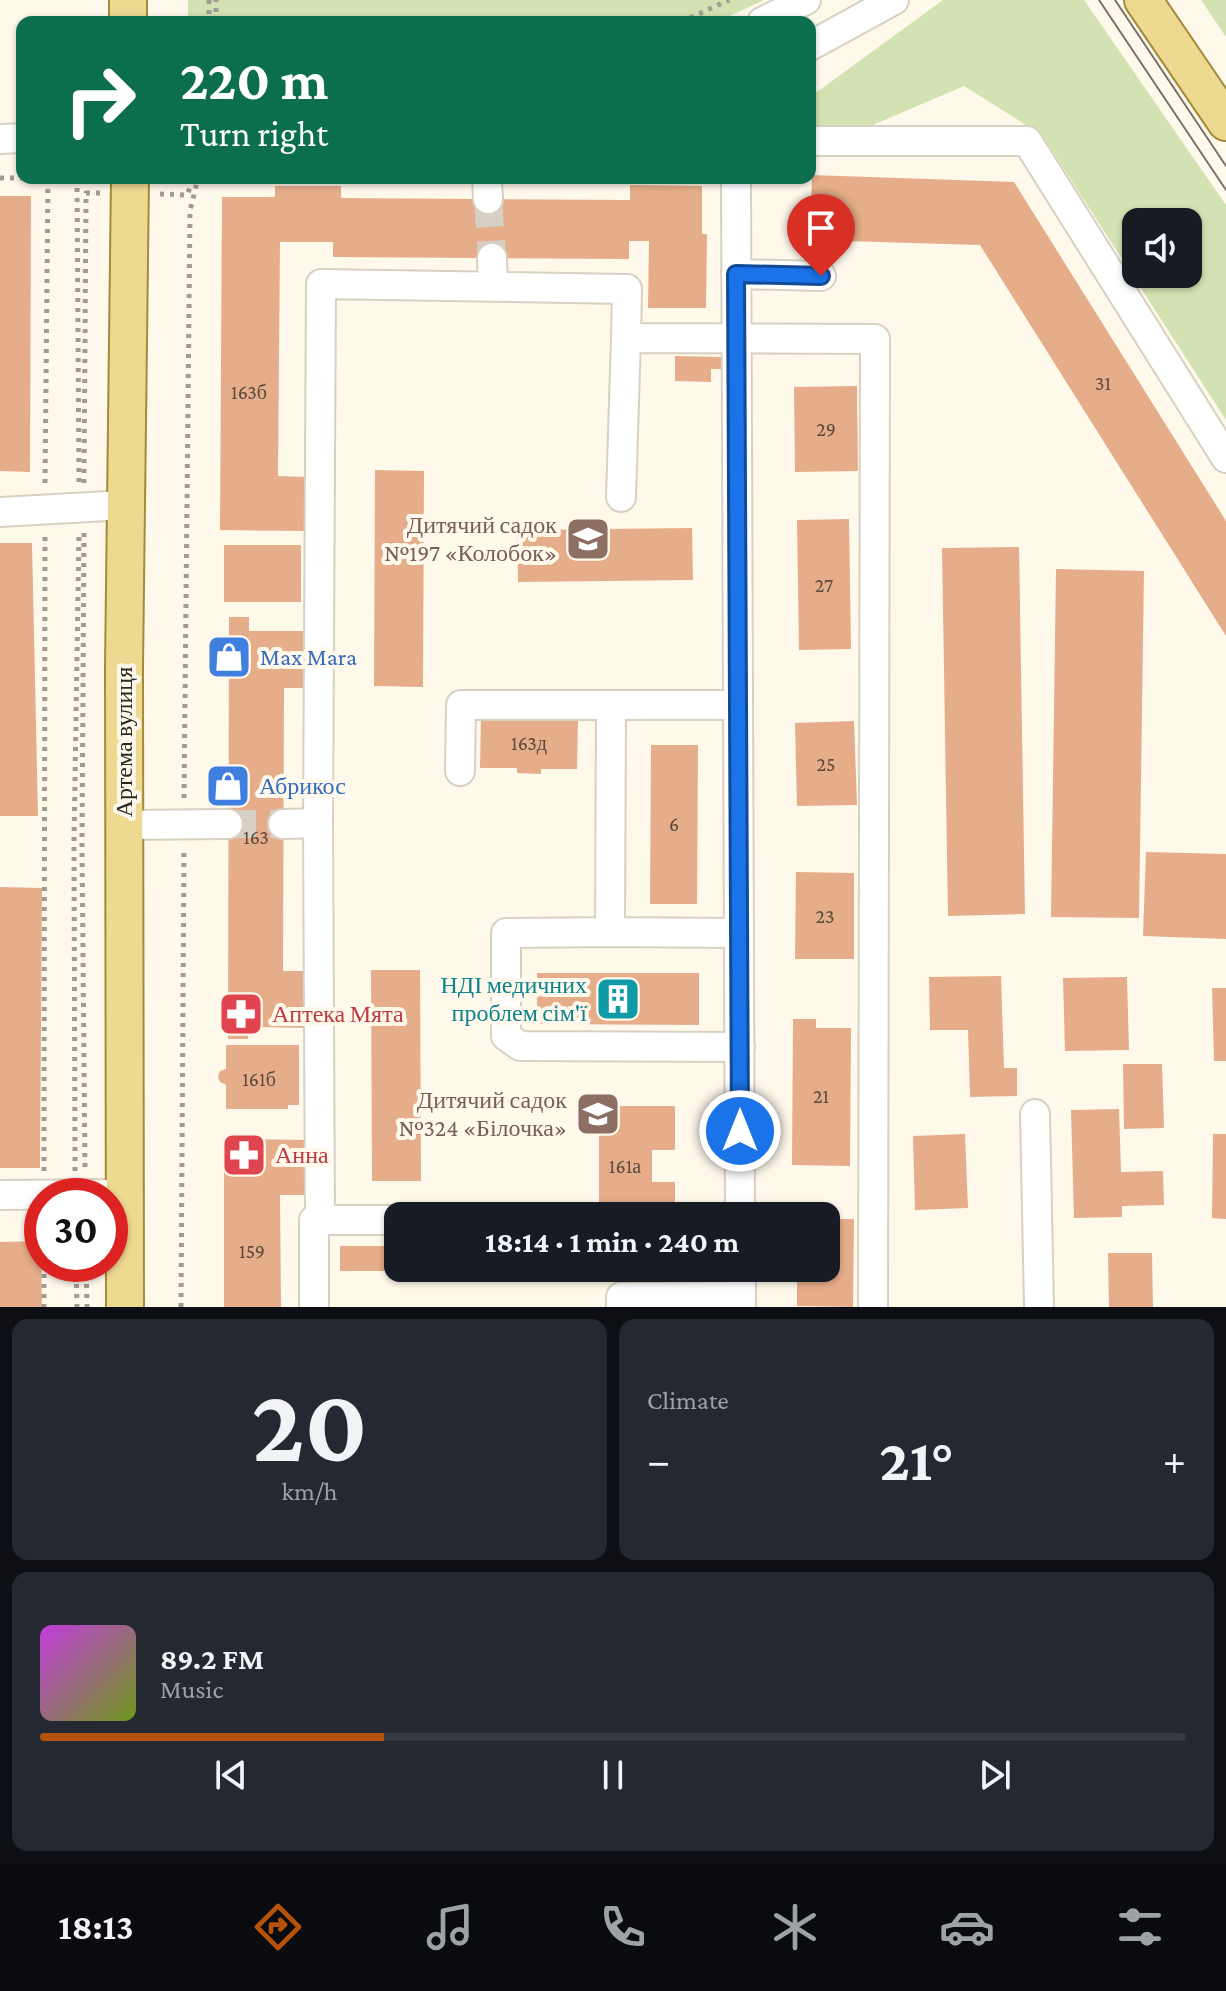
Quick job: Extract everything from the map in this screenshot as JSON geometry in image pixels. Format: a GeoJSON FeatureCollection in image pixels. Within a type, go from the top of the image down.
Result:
{"type":"FeatureCollection","features":[{"type":"Feature","properties":{"kind":"main road"},"geometry":{"type":"LineString","coordinates":[[1143,0],[1226,122]]}},
{"type":"Feature","properties":{"kind":"main road","name":"Артема вулиця"},"geometry":{"type":"LineString","coordinates":[[125,1178],[124,825],[130,186]]}},
{"type":"Feature","properties":{"kind":"main road","name":"Артема вулиця"},"geometry":{"type":"LineString","coordinates":[[125,1282],[125,1307]]}},
{"type":"Feature","properties":{"kind":"street"},"geometry":{"type":"LineString","coordinates":[[774,16],[806,0]]}},
{"type":"Feature","properties":{"kind":"street"},"geometry":{"type":"LineString","coordinates":[[816,43],[894,0]]}},
{"type":"Feature","properties":{"kind":"street"},"geometry":{"type":"LineString","coordinates":[[816,141],[1027,141],[1226,458]]}},
{"type":"Feature","properties":{"kind":"street"},"geometry":{"type":"LineString","coordinates":[[736,184],[740,1202]]}},
{"type":"Feature","properties":{"kind":"street"},"geometry":{"type":"LineString","coordinates":[[492,258],[493,286]]}},
{"type":"Feature","properties":{"kind":"street"},"geometry":{"type":"LineString","coordinates":[[736,274],[821,276]]}},
{"type":"Feature","properties":{"kind":"street"},"geometry":{"type":"LineString","coordinates":[[320,1220],[318,823],[321,284],[627,289],[621,497]]}},
{"type":"Feature","properties":{"kind":"street"},"geometry":{"type":"LineString","coordinates":[[626,338],[875,339],[873,1307]]}},
{"type":"Feature","properties":{"kind":"street"},"geometry":{"type":"LineString","coordinates":[[0,512],[126,505]]}},
{"type":"Feature","properties":{"kind":"street"},"geometry":{"type":"LineString","coordinates":[[460,771],[461,705],[738,705]]}},
{"type":"Feature","properties":{"kind":"street"},"geometry":{"type":"LineString","coordinates":[[610,932],[611,706]]}},
{"type":"Feature","properties":{"kind":"street"},"geometry":{"type":"LineString","coordinates":[[283,824],[318,823]]}},
{"type":"Feature","properties":{"kind":"street"},"geometry":{"type":"LineString","coordinates":[[124,825],[228,824]]}},
{"type":"Feature","properties":{"kind":"street"},"geometry":{"type":"LineString","coordinates":[[739,933],[506,933],[506,1036],[520,1046],[740,1047]]}},
{"type":"Feature","properties":{"kind":"street"},"geometry":{"type":"LineString","coordinates":[[1035,1114],[1039,1307]]}},
{"type":"Feature","properties":{"kind":"street"},"geometry":{"type":"LineString","coordinates":[[0,1195],[24,1195]]}},
{"type":"Feature","properties":{"kind":"street"},"geometry":{"type":"LineString","coordinates":[[314,1307],[314,1220],[384,1220]]}},
{"type":"Feature","properties":{"kind":"street"},"geometry":{"type":"LineString","coordinates":[[621,1307],[621,1297],[741,1290]]}},
{"type":"Feature","properties":{"kind":"path"},"geometry":{"type":"LineString","coordinates":[[694,16],[729,0]]}},
{"type":"Feature","properties":{"kind":"path"},"geometry":{"type":"LineString","coordinates":[[44,1178],[48,184]]}},
{"type":"Feature","properties":{"kind":"path"},"geometry":{"type":"LineString","coordinates":[[80,184],[80,1178]]}},
{"type":"Feature","properties":{"kind":"path"},"geometry":{"type":"LineString","coordinates":[[80,1178],[74,842],[86,193],[130,186],[187,195],[193,184]]}},
{"type":"Feature","properties":{"kind":"path"},"geometry":{"type":"LineString","coordinates":[[181,1307],[190,211],[195,184]]}},
{"type":"Feature","properties":{"kind":"path"},"geometry":{"type":"LineString","coordinates":[[44,1282],[44,1307]]}},
{"type":"Feature","properties":{"kind":"path"},"geometry":{"type":"LineString","coordinates":[[76,1282],[77,1307]]}},
{"type":"Feature","properties":{"kind":"path"},"geometry":{"type":"LineString","coordinates":[[86,1282],[87,1307]]}},
{"type":"Feature","properties":{"kind":"green space"},"geometry":{"type":"Polygon","coordinates":[[[188,0],[764,0],[730,16],[188,16],[188,0]]]}},
{"type":"Feature","properties":{"kind":"green space"},"geometry":{"type":"Polygon","coordinates":[[[943,0],[1084,0],[1226,205],[1226,420],[1141,288],[1202,288],[1202,208],[1122,208],[1122,259],[1042,135],[964,86],[854,133],[816,126],[816,93],[943,0]]]}},
{"type":"Feature","properties":{"kind":"green space"},"geometry":{"type":"Polygon","coordinates":[[[1201,0],[1226,0],[1226,37],[1201,0]]]}},
{"type":"Feature","properties":{"kind":"building"},"geometry":{"type":"Polygon","coordinates":[[[816,175],[1014,182],[1226,521],[1226,636],[980,245],[810,240],[812,184],[816,184],[816,175]]]}},
{"type":"Feature","properties":{"kind":"building"},"geometry":{"type":"Polygon","coordinates":[[[630,185],[702,186],[702,234],[707,234],[706,308],[648,308],[649,241],[629,241],[629,259],[333,257],[333,242],[280,242],[278,476],[308,477],[307,531],[220,530],[222,197],[275,197],[275,186],[341,186],[341,198],[630,200],[630,185]]]}},
{"type":"Feature","properties":{"kind":"building"},"geometry":{"type":"Polygon","coordinates":[[[0,196],[31,196],[30,472],[0,471],[0,196]]]}},
{"type":"Feature","properties":{"kind":"building"},"geometry":{"type":"Polygon","coordinates":[[[675,356],[721,357],[721,369],[711,369],[711,382],[675,381],[675,356]]]}},
{"type":"Feature","properties":{"kind":"building"},"geometry":{"type":"Polygon","coordinates":[[[857,386],[858,471],[795,472],[794,387],[857,386]]]}},
{"type":"Feature","properties":{"kind":"building"},"geometry":{"type":"Polygon","coordinates":[[[375,470],[424,471],[423,687],[374,686],[375,470]]]}},
{"type":"Feature","properties":{"kind":"building"},"geometry":{"type":"Polygon","coordinates":[[[849,519],[851,649],[799,650],[797,520],[849,519]]]}},
{"type":"Feature","properties":{"kind":"building"},"geometry":{"type":"Polygon","coordinates":[[[692,528],[693,580],[518,582],[517,530],[692,528]]]}},
{"type":"Feature","properties":{"kind":"building"},"geometry":{"type":"Polygon","coordinates":[[[0,543],[32,543],[38,816],[0,816],[0,543]]]}},
{"type":"Feature","properties":{"kind":"building"},"geometry":{"type":"Polygon","coordinates":[[[224,545],[301,545],[301,602],[224,602],[224,545]]]}},
{"type":"Feature","properties":{"kind":"building"},"geometry":{"type":"Polygon","coordinates":[[[1019,547],[1025,914],[948,916],[942,548],[1019,547]]]}},
{"type":"Feature","properties":{"kind":"building"},"geometry":{"type":"Polygon","coordinates":[[[1056,569],[1144,571],[1139,918],[1051,917],[1056,569]]]}},
{"type":"Feature","properties":{"kind":"building"},"geometry":{"type":"Polygon","coordinates":[[[229,617],[249,617],[249,631],[314,631],[314,688],[284,688],[283,971],[314,971],[314,1028],[248,1027],[248,1039],[228,1039],[229,617]]]}},
{"type":"Feature","properties":{"kind":"building"},"geometry":{"type":"Polygon","coordinates":[[[481,717],[578,718],[577,769],[541,769],[541,774],[517,773],[517,768],[480,768],[481,717]]]}},
{"type":"Feature","properties":{"kind":"building"},"geometry":{"type":"Polygon","coordinates":[[[854,721],[857,805],[797,806],[795,723],[854,721]]]}},
{"type":"Feature","properties":{"kind":"building"},"geometry":{"type":"Polygon","coordinates":[[[651,745],[698,745],[697,904],[650,904],[651,745]]]}},
{"type":"Feature","properties":{"kind":"building"},"geometry":{"type":"Polygon","coordinates":[[[1146,852],[1226,854],[1226,939],[1143,936],[1146,852]]]}},
{"type":"Feature","properties":{"kind":"building"},"geometry":{"type":"Polygon","coordinates":[[[796,872],[854,873],[854,959],[795,959],[796,872]]]}},
{"type":"Feature","properties":{"kind":"building"},"geometry":{"type":"Polygon","coordinates":[[[0,887],[42,888],[40,1168],[0,1168],[0,887]]]}},
{"type":"Feature","properties":{"kind":"building"},"geometry":{"type":"Polygon","coordinates":[[[371,970],[420,970],[421,1181],[372,1181],[371,970]]]}},
{"type":"Feature","properties":{"kind":"building","name":"НДІ медичних проблем сім'ї"},"geometry":{"type":"Polygon","coordinates":[[[537,973],[699,973],[699,1025],[537,1024],[537,973]]]}},
{"type":"Feature","properties":{"kind":"building"},"geometry":{"type":"Polygon","coordinates":[[[1001,976],[1004,1068],[1017,1068],[1017,1096],[970,1097],[968,1030],[930,1030],[929,977],[1001,976]]]}},
{"type":"Feature","properties":{"kind":"building"},"geometry":{"type":"Polygon","coordinates":[[[1127,977],[1129,1050],[1065,1051],[1063,978],[1127,977]]]}},
{"type":"Feature","properties":{"kind":"building"},"geometry":{"type":"Polygon","coordinates":[[[1212,988],[1226,988],[1226,1061],[1214,1061],[1212,988]]]}},
{"type":"Feature","properties":{"kind":"building"},"geometry":{"type":"Polygon","coordinates":[[[793,1019],[816,1019],[816,1028],[851,1028],[850,1166],[792,1165],[793,1019]]]}},
{"type":"Feature","properties":{"kind":"building"},"geometry":{"type":"Polygon","coordinates":[[[226,1045],[299,1045],[299,1105],[288,1105],[288,1109],[226,1109],[226,1085],[218,1077],[220,1071],[226,1069],[226,1045]]]}},
{"type":"Feature","properties":{"kind":"building"},"geometry":{"type":"Polygon","coordinates":[[[1123,1064],[1162,1064],[1164,1128],[1124,1129],[1123,1064]]]}},
{"type":"Feature","properties":{"kind":"building"},"geometry":{"type":"Polygon","coordinates":[[[599,1106],[675,1106],[675,1150],[652,1150],[652,1182],[675,1182],[675,1202],[599,1202],[599,1106]]]}},
{"type":"Feature","properties":{"kind":"building"},"geometry":{"type":"Polygon","coordinates":[[[1119,1109],[1121,1172],[1163,1171],[1164,1205],[1122,1206],[1122,1217],[1074,1218],[1071,1110],[1119,1109]]]}},
{"type":"Feature","properties":{"kind":"building"},"geometry":{"type":"Polygon","coordinates":[[[965,1134],[968,1208],[915,1210],[913,1136],[965,1134]]]}},
{"type":"Feature","properties":{"kind":"building"},"geometry":{"type":"Polygon","coordinates":[[[1213,1134],[1226,1134],[1226,1219],[1212,1218],[1213,1134]]]}},
{"type":"Feature","properties":{"kind":"building"},"geometry":{"type":"Polygon","coordinates":[[[224,1139],[313,1140],[313,1195],[280,1195],[281,1307],[224,1307],[224,1139]]]}},
{"type":"Feature","properties":{"kind":"building"},"geometry":{"type":"Polygon","coordinates":[[[840,1219],[854,1219],[853,1307],[797,1306],[797,1282],[840,1282],[840,1219]]]}},
{"type":"Feature","properties":{"kind":"building"},"geometry":{"type":"Polygon","coordinates":[[[24,1241],[24,1282],[42,1282],[42,1307],[0,1307],[0,1242],[24,1241]]]}},
{"type":"Feature","properties":{"kind":"building"},"geometry":{"type":"Polygon","coordinates":[[[340,1246],[384,1246],[384,1271],[340,1271],[340,1246]]]}},
{"type":"Feature","properties":{"kind":"building"},"geometry":{"type":"Polygon","coordinates":[[[1108,1253],[1152,1253],[1153,1307],[1109,1307],[1108,1253]]]}},
{"type":"Feature","properties":{"kind":"tunnel"},"geometry":{"type":"LineString","coordinates":[[488,199],[492,258]]}},
{"type":"Feature","properties":{"kind":"tunnel"},"geometry":{"type":"LineString","coordinates":[[228,824],[283,824]]}},
{"type":"Feature","properties":{"kind":"tram line"},"geometry":{"type":"LineString","coordinates":[[1099,0],[1226,190]]}},
{"type":"Feature","properties":{"kind":"tram line"},"geometry":{"type":"LineString","coordinates":[[1115,0],[1226,166]]}},
{"type":"Feature","properties":{"kind":"place","name":"Дитячий садок №197 «Колобок»"},"geometry":{"type":"Point","coordinates":[588,539]}},
{"type":"Feature","properties":{"kind":"place","name":"Max Mara"},"geometry":{"type":"Point","coordinates":[229,657]}},
{"type":"Feature","properties":{"kind":"place","name":"Абрикос"},"geometry":{"type":"Point","coordinates":[228,786]}},
{"type":"Feature","properties":{"kind":"place","name":"НДІ медичних проблем сім'ї"},"geometry":{"type":"Point","coordinates":[618,999]}},
{"type":"Feature","properties":{"kind":"place","name":"Аптека Мята"},"geometry":{"type":"Point","coordinates":[241,1014]}},
{"type":"Feature","properties":{"kind":"place","name":"Дитячий садок №324 «Білочка»"},"geometry":{"type":"Point","coordinates":[598,1114]}},
{"type":"Feature","properties":{"kind":"place","name":"Анна"},"geometry":{"type":"Point","coordinates":[244,1155]}},
{"type":"Feature","properties":{"kind":"route"},"geometry":{"type":"LineString","coordinates":[[740,1131],[736,274],[821,276]]}}]}
